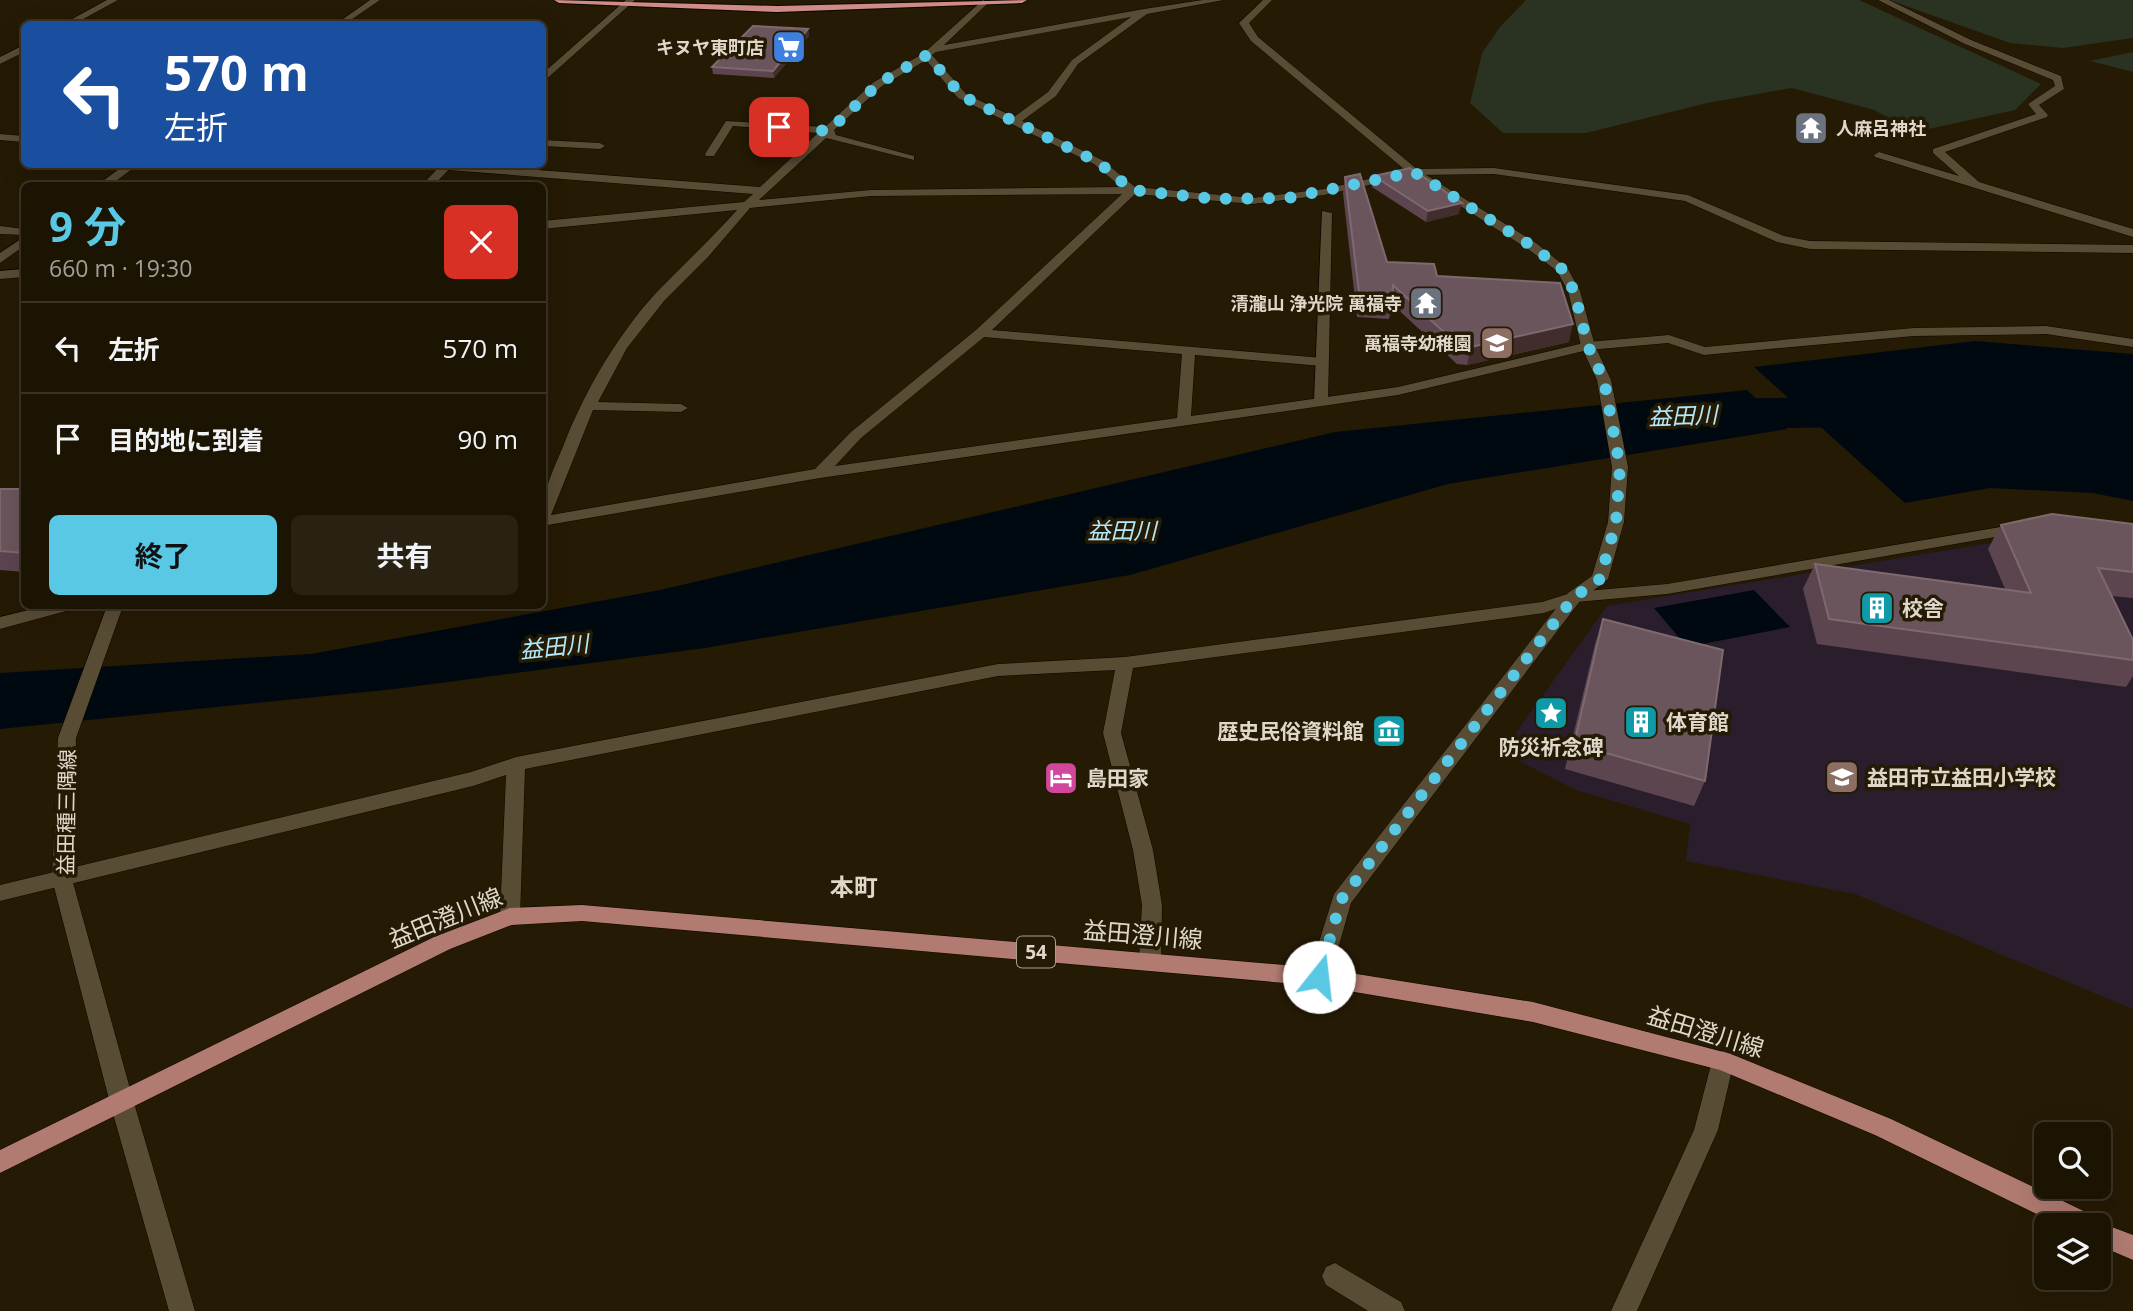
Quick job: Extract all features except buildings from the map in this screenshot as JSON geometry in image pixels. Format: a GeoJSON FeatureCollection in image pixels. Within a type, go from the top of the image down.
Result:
{"type":"FeatureCollection","features":[{"type":"Feature","properties":{"kind":"highway"},"geometry":{"type":"LineString","coordinates":[[559,0],[783,9],[1022,0]]}},
{"type":"Feature","properties":{"kind":"main road","name":"益田澄川線"},"geometry":{"type":"LineString","coordinates":[[0,1161],[442,943],[510,917],[583,913],[1319,977],[1533,1012],[1723,1061],[1883,1127],[2060,1213]]}},
{"type":"Feature","properties":{"kind":"main road"},"geometry":{"type":"LineString","coordinates":[[2111,1237],[2133,1248]]}},
{"type":"Feature","properties":{"kind":"street"},"geometry":{"type":"LineString","coordinates":[[74,21],[114,0]]}},
{"type":"Feature","properties":{"kind":"street"},"geometry":{"type":"LineString","coordinates":[[344,21],[376,0]]}},
{"type":"Feature","properties":{"kind":"street"},"geometry":{"type":"LineString","coordinates":[[931,52],[1220,0]]}},
{"type":"Feature","properties":{"kind":"street"},"geometry":{"type":"LineString","coordinates":[[1268,0],[1244,23],[1254,38],[1414,172],[1532,246],[1562,269],[1574,291],[1588,346],[1604,380],[1620,467],[1616,522],[1600,579],[1574,597],[1341,900],[1319,977]]}},
{"type":"Feature","properties":{"kind":"street"},"geometry":{"type":"LineString","coordinates":[[1882,0],[1952,37],[2057,78],[2060,87],[2033,104],[2043,115],[1937,151],[1977,186]]}},
{"type":"Feature","properties":{"kind":"street"},"geometry":{"type":"LineString","coordinates":[[546,509],[589,406],[621,347],[659,298],[704,254],[747,205],[878,84],[931,52],[985,1]]}},
{"type":"Feature","properties":{"kind":"street"},"geometry":{"type":"LineString","coordinates":[[546,76],[629,2]]}},
{"type":"Feature","properties":{"kind":"street"},"geometry":{"type":"LineString","coordinates":[[1014,122],[1052,94],[1074,62],[1144,12]]}},
{"type":"Feature","properties":{"kind":"street"},"geometry":{"type":"LineString","coordinates":[[0,61],[21,50]]}},
{"type":"Feature","properties":{"kind":"street"},"geometry":{"type":"LineString","coordinates":[[931,52],[962,96],[1098,162],[1132,190]]}},
{"type":"Feature","properties":{"kind":"street"},"geometry":{"type":"LineString","coordinates":[[710,154],[730,123],[829,131]]}},
{"type":"Feature","properties":{"kind":"street"},"geometry":{"type":"LineString","coordinates":[[829,131],[831,137],[844,142],[910,158]]}},
{"type":"Feature","properties":{"kind":"street"},"geometry":{"type":"LineString","coordinates":[[0,137],[21,139]]}},
{"type":"Feature","properties":{"kind":"street"},"geometry":{"type":"LineString","coordinates":[[546,143],[600,146]]}},
{"type":"Feature","properties":{"kind":"street"},"geometry":{"type":"LineString","coordinates":[[1879,155],[2133,233]]}},
{"type":"Feature","properties":{"kind":"street"},"geometry":{"type":"LineString","coordinates":[[107,182],[128,168]]}},
{"type":"Feature","properties":{"kind":"street"},"geometry":{"type":"LineString","coordinates":[[430,182],[445,168]]}},
{"type":"Feature","properties":{"kind":"street"},"geometry":{"type":"LineString","coordinates":[[459,168],[764,191]]}},
{"type":"Feature","properties":{"kind":"street"},"geometry":{"type":"LineString","coordinates":[[546,225],[871,193],[1132,190],[1215,199],[1288,198],[1414,172],[1494,171],[1688,198],[1781,239],[1810,245],[2133,249]]}},
{"type":"Feature","properties":{"kind":"street"},"geometry":{"type":"LineString","coordinates":[[820,472],[856,435],[981,333],[1132,190]]}},
{"type":"Feature","properties":{"kind":"street"},"geometry":{"type":"LineString","coordinates":[[1321,401],[1326,213]]}},
{"type":"Feature","properties":{"kind":"street"},"geometry":{"type":"LineString","coordinates":[[0,230],[21,232]]}},
{"type":"Feature","properties":{"kind":"street"},"geometry":{"type":"LineString","coordinates":[[0,259],[21,243]]}},
{"type":"Feature","properties":{"kind":"street"},"geometry":{"type":"LineString","coordinates":[[0,275],[21,273]]}},
{"type":"Feature","properties":{"kind":"street"},"geometry":{"type":"LineString","coordinates":[[546,518],[820,472],[1398,391],[1588,346],[1669,340],[1704,351],[1914,332],[2032,330],[2133,343]]}},
{"type":"Feature","properties":{"kind":"street"},"geometry":{"type":"LineString","coordinates":[[981,333],[1322,362]]}},
{"type":"Feature","properties":{"kind":"street"},"geometry":{"type":"LineString","coordinates":[[1184,420],[1189,351]]}},
{"type":"Feature","properties":{"kind":"street"},"geometry":{"type":"LineString","coordinates":[[589,406],[681,408]]}},
{"type":"Feature","properties":{"kind":"street"},"geometry":{"type":"LineString","coordinates":[[0,893],[62,871],[473,779],[516,764],[998,670],[1125,663],[1544,607],[1574,597],[1667,589],[2028,527]]}},
{"type":"Feature","properties":{"kind":"street"},"geometry":{"type":"LineString","coordinates":[[0,623],[53,609]]}},
{"type":"Feature","properties":{"kind":"street","name":"益田種三隅線"},"geometry":{"type":"LineString","coordinates":[[114,609],[67,738],[62,871],[122,1103],[182,1311]]}},
{"type":"Feature","properties":{"kind":"street"},"geometry":{"type":"LineString","coordinates":[[1125,663],[1112,733],[1143,850],[1152,905],[1150,962]]}},
{"type":"Feature","properties":{"kind":"street"},"geometry":{"type":"LineString","coordinates":[[510,917],[516,764]]}},
{"type":"Feature","properties":{"kind":"street"},"geometry":{"type":"LineString","coordinates":[[1624,1311],[1706,1130],[1723,1061]]}},
{"type":"Feature","properties":{"kind":"street"},"geometry":{"type":"LineString","coordinates":[[1335,1276],[1392,1311]]}},
{"type":"Feature","properties":{"kind":"shaded area","name":"益田市立益田小学校"},"geometry":{"type":"Polygon","coordinates":[[[2027,534],[2133,541],[2133,1009],[1855,894],[1686,861],[1690,824],[1576,790],[1502,752],[1607,606],[1991,543],[2027,534]]]}},
{"type":"Feature","properties":{"kind":"green space"},"geometry":{"type":"Polygon","coordinates":[[[1526,0],[1859,0],[2041,84],[2015,110],[1915,132],[1874,110],[1792,88],[1707,103],[1586,133],[1503,133],[1470,103],[1482,53],[1500,27],[1526,0]]]}},
{"type":"Feature","properties":{"kind":"green space"},"geometry":{"type":"Polygon","coordinates":[[[1889,0],[2133,0],[2133,38],[2063,48],[2010,43],[1889,0]]]}},
{"type":"Feature","properties":{"kind":"green space"},"geometry":{"type":"Polygon","coordinates":[[[2133,52],[2133,72],[2090,61],[2133,52]]]}},
{"type":"Feature","properties":{"kind":"water","name":"益田川"},"geometry":{"type":"Polygon","coordinates":[[[1975,341],[2133,354],[2133,501],[2093,493],[1990,488],[1905,503],[1754,367],[1975,341]]]}},
{"type":"Feature","properties":{"kind":"water","name":"益田川"},"geometry":{"type":"Polygon","coordinates":[[[1747,390],[1787,429],[1448,484],[1130,575],[705,648],[395,689],[0,729],[0,673],[311,654],[660,590],[1335,432],[1747,390]]]}},
{"type":"Feature","properties":{"kind":"water"},"geometry":{"type":"Polygon","coordinates":[[[1754,590],[1790,627],[1687,647],[1654,608],[1754,590]]]}},
{"type":"Feature","properties":{"kind":"waterway","name":"益田川"},"geometry":{"type":"LineString","coordinates":[[1687,414],[1885,412]]}},
{"type":"Feature","properties":{"kind":"place","name":"キヌヤ東町店"},"geometry":{"type":"Point","coordinates":[789,47]}},
{"type":"Feature","properties":{"kind":"place","name":"人麻呂神社"},"geometry":{"type":"Point","coordinates":[1811,128]}},
{"type":"Feature","properties":{"kind":"place","name":"清瀧山 浄光院 萬福寺"},"geometry":{"type":"Point","coordinates":[1426,303]}},
{"type":"Feature","properties":{"kind":"place","name":"萬福寺幼稚園"},"geometry":{"type":"Point","coordinates":[1497,343]}},
{"type":"Feature","properties":{"kind":"place","name":"校舎"},"geometry":{"type":"Point","coordinates":[1877,608]}},
{"type":"Feature","properties":{"kind":"place","name":"防災祈念碑"},"geometry":{"type":"Point","coordinates":[1551,713]}},
{"type":"Feature","properties":{"kind":"place","name":"体育館"},"geometry":{"type":"Point","coordinates":[1641,722]}},
{"type":"Feature","properties":{"kind":"place","name":"歴史民俗資料館"},"geometry":{"type":"Point","coordinates":[1389,731]}},
{"type":"Feature","properties":{"kind":"place","name":"益田市立益田小学校"},"geometry":{"type":"Point","coordinates":[1842,777]}},
{"type":"Feature","properties":{"kind":"place","name":"島田家"},"geometry":{"type":"Point","coordinates":[1061,778]}},
{"type":"Feature","properties":{"kind":"district","name":"本町"},"geometry":{"type":"Point","coordinates":[854,886]}},
{"type":"Feature","properties":{"kind":"route"},"geometry":{"type":"LineString","coordinates":[[779,127],[829,131],[878,84],[927,55],[962,96],[1098,162],[1132,190],[1253,201],[1324,192],[1414,172],[1532,246],[1562,269],[1574,291],[1588,346],[1604,380],[1620,467],[1616,522],[1600,579],[1574,597],[1341,900],[1319,977]]}}]}
